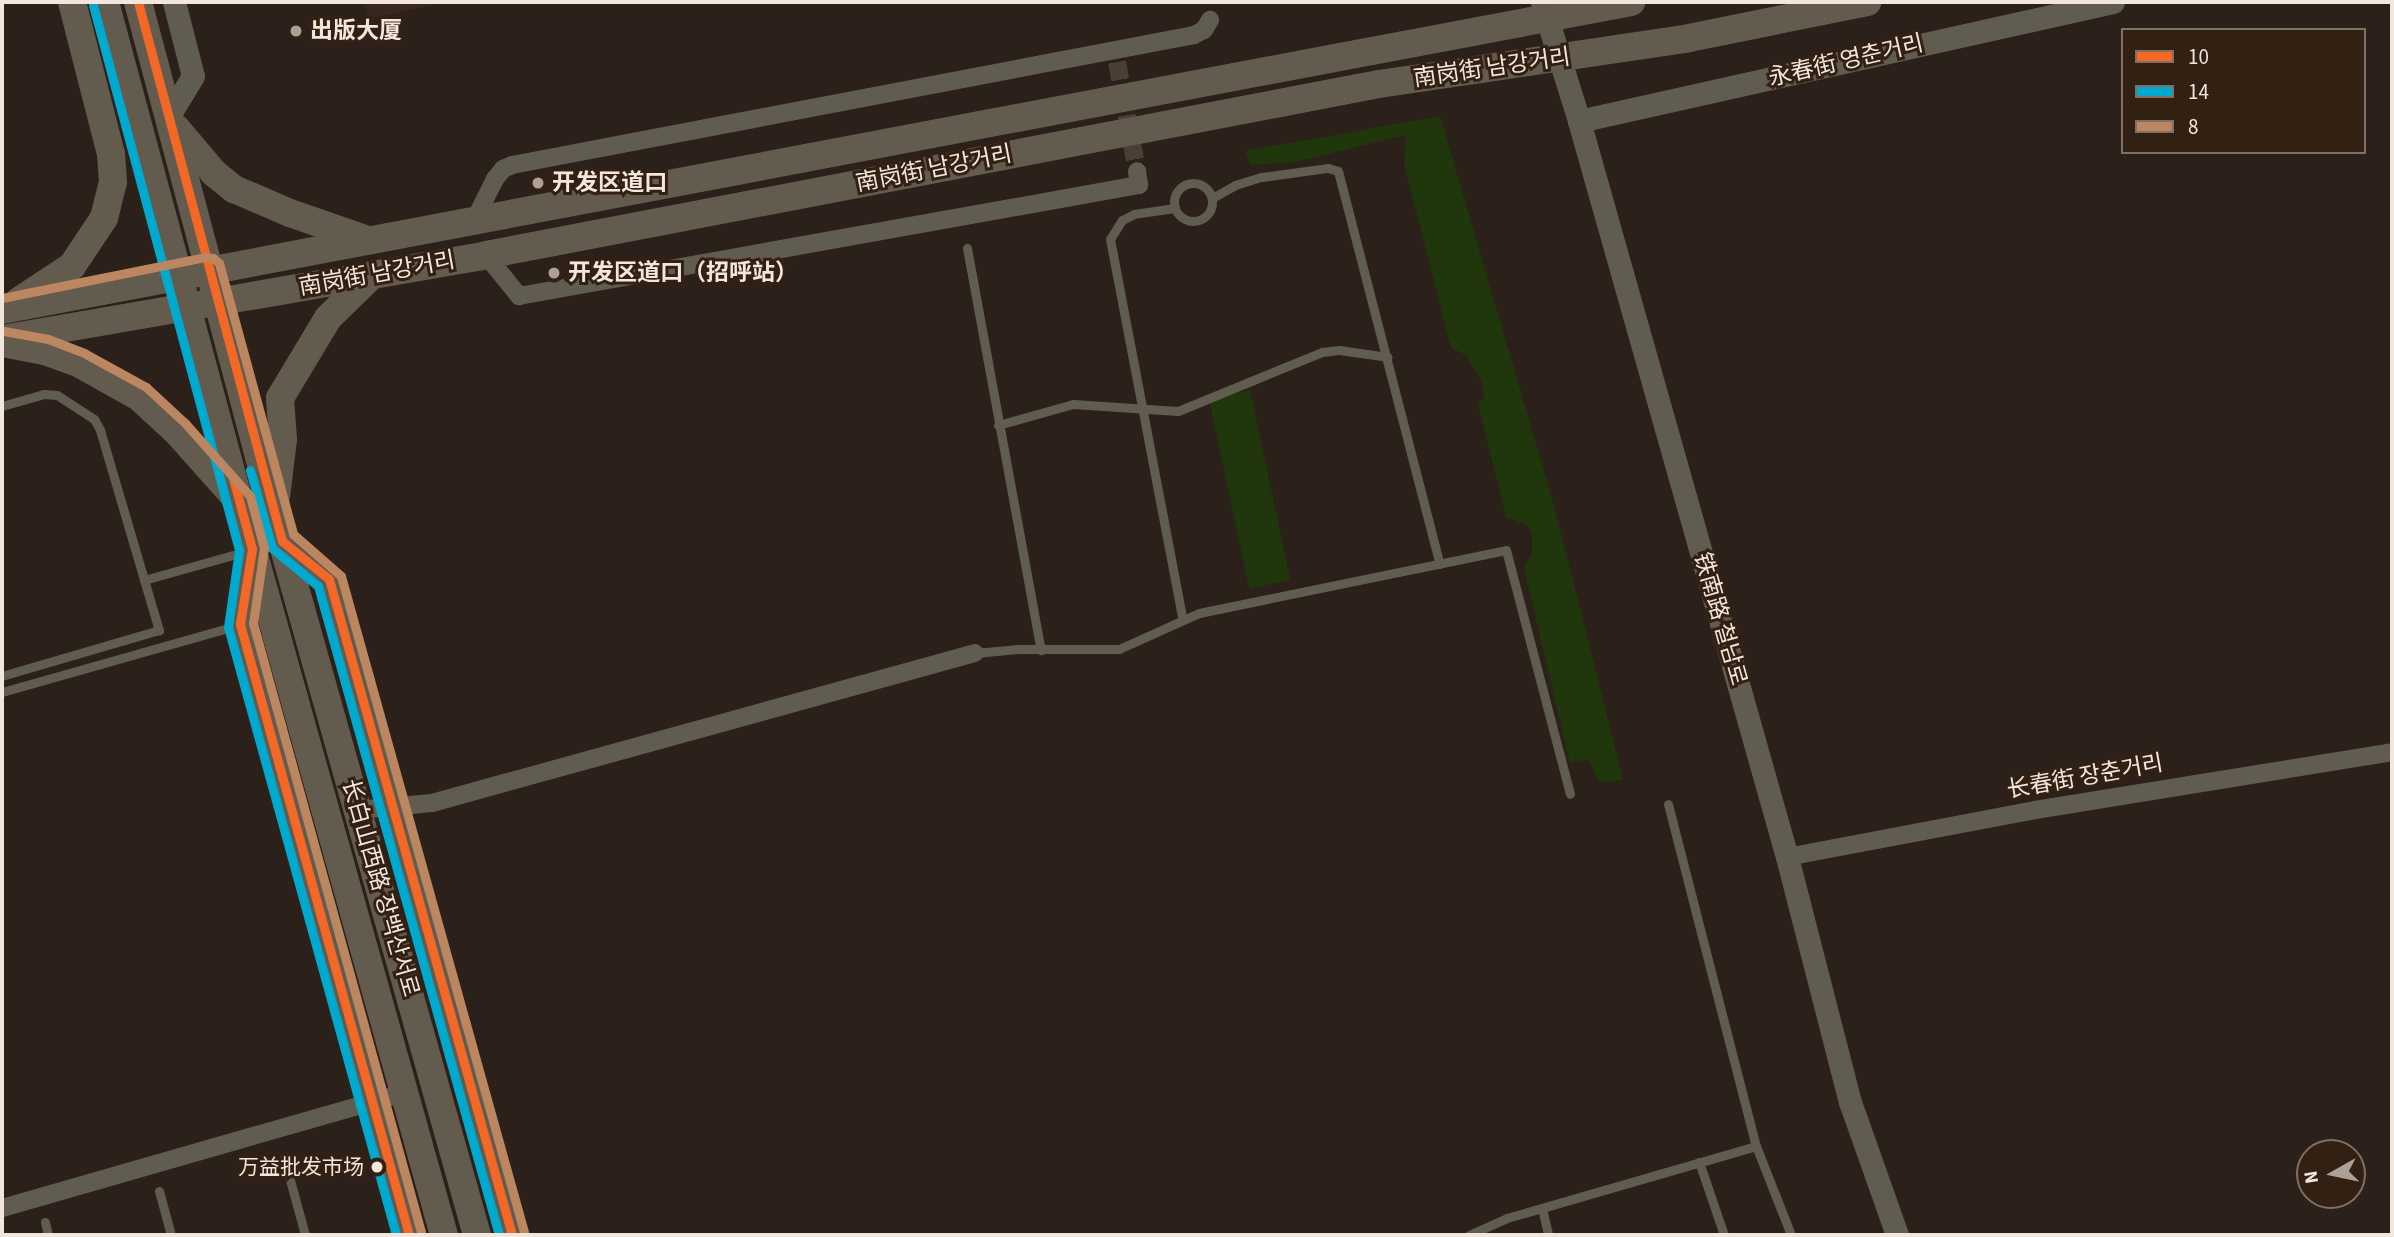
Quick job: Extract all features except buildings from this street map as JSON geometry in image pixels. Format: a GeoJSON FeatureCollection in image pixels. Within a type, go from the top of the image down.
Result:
{"type":"FeatureCollection","features":[{"type":"Feature","properties":{"kind":"main road"},"geometry":{"type":"LineString","coordinates":[[4,309],[72,266],[104,218],[113,182],[111,154],[72,2]]}},
{"type":"Feature","properties":{"kind":"main road","name":"长白山西路 장백산서로"},"geometry":{"type":"LineString","coordinates":[[105,2],[252,549],[444,1235]]}},
{"type":"Feature","properties":{"kind":"main road","name":"长白山西路 장백산서로"},"geometry":{"type":"LineString","coordinates":[[138,2],[274,513],[477,1235]]}},
{"type":"Feature","properties":{"kind":"main road","name":"南岗街 남강거리"},"geometry":{"type":"LineString","coordinates":[[4,309],[1631,2]]}},
{"type":"Feature","properties":{"kind":"main road","name":"南岗街 남강거리"},"geometry":{"type":"LineString","coordinates":[[2,341],[119,316],[218,304],[485,255],[1380,85],[1689,38],[1867,2]]}},
{"type":"Feature","properties":{"kind":"main road"},"geometry":{"type":"LineString","coordinates":[[168,117],[198,156],[228,185],[267,204],[368,240]]}},
{"type":"Feature","properties":{"kind":"main road"},"geometry":{"type":"LineString","coordinates":[[274,513],[283,439],[280,398],[328,318],[373,275]]}},
{"type":"Feature","properties":{"kind":"main road"},"geometry":{"type":"LineString","coordinates":[[2,341],[45,351],[80,364],[139,397],[176,431],[239,500]]}},
{"type":"Feature","properties":{"kind":"street"},"geometry":{"type":"LineString","coordinates":[[168,117],[193,76],[174,2]]}},
{"type":"Feature","properties":{"kind":"street","name":"铁南路 철남로"},"geometry":{"type":"LineString","coordinates":[[1542,2],[1579,121],[1787,857],[1850,1102],[1896,1235]]}},
{"type":"Feature","properties":{"kind":"street","name":"永春街 영춘거리"},"geometry":{"type":"LineString","coordinates":[[1579,121],[2113,2]]}},
{"type":"Feature","properties":{"kind":"street"},"geometry":{"type":"LineString","coordinates":[[475,219],[495,179],[503,169],[512,165],[1116,55],[1194,34],[1204,30],[1210,20]]}},
{"type":"Feature","properties":{"kind":"street"},"geometry":{"type":"LineString","coordinates":[[485,255],[519,296],[1139,185],[1137,171]]}},
{"type":"Feature","properties":{"kind":"street","name":"长白山西路 장백산서로"},"geometry":{"type":"LineString","coordinates":[[282,541],[329,579],[512,1235]]}},
{"type":"Feature","properties":{"kind":"street","name":"长白山西路 장백산서로"},"geometry":{"type":"LineString","coordinates":[[252,549],[240,624],[409,1235]]}},
{"type":"Feature","properties":{"kind":"street"},"geometry":{"type":"LineString","coordinates":[[358,810],[432,803],[975,653]]}},
{"type":"Feature","properties":{"kind":"street","name":"长春街 장춘거리"},"geometry":{"type":"LineString","coordinates":[[1787,857],[2035,810],[2392,752]]}},
{"type":"Feature","properties":{"kind":"street"},"geometry":{"type":"LineString","coordinates":[[2,1208],[404,1093]]}},
{"type":"Feature","properties":{"kind":"lane"},"geometry":{"type":"LineString","coordinates":[[1212,198],[1235,185],[1262,177],[1328,168],[1338,171],[1440,564]]}},
{"type":"Feature","properties":{"kind":"lane"},"geometry":{"type":"LineString","coordinates":[[1188,183],[1206,187],[1212,198],[1211,211],[1201,220],[1182,218],[1175,208],[1175,195],[1188,183]]}},
{"type":"Feature","properties":{"kind":"lane"},"geometry":{"type":"LineString","coordinates":[[1175,208],[1134,214],[1122,220],[1110,239],[1182,620]]}},
{"type":"Feature","properties":{"kind":"lane"},"geometry":{"type":"LineString","coordinates":[[967,248],[1041,650]]}},
{"type":"Feature","properties":{"kind":"lane"},"geometry":{"type":"LineString","coordinates":[[998,425],[1073,404],[1170,412],[1198,406],[1322,352],[1339,350],[1388,357]]}},
{"type":"Feature","properties":{"kind":"lane"},"geometry":{"type":"LineString","coordinates":[[2,406],[44,394],[57,395],[94,419],[100,430],[159,630],[2,677]]}},
{"type":"Feature","properties":{"kind":"lane"},"geometry":{"type":"LineString","coordinates":[[144,580],[252,549]]}},
{"type":"Feature","properties":{"kind":"lane"},"geometry":{"type":"LineString","coordinates":[[975,653],[1119,649],[1199,613],[1506,550],[1570,794]]}},
{"type":"Feature","properties":{"kind":"lane"},"geometry":{"type":"LineString","coordinates":[[2,692],[240,624]]}},
{"type":"Feature","properties":{"kind":"lane"},"geometry":{"type":"LineString","coordinates":[[1668,804],[1756,1146],[1791,1235]]}},
{"type":"Feature","properties":{"kind":"lane"},"geometry":{"type":"LineString","coordinates":[[1469,1235],[1507,1218],[1756,1146]]}},
{"type":"Feature","properties":{"kind":"lane"},"geometry":{"type":"LineString","coordinates":[[284,1158],[305,1235]]}},
{"type":"Feature","properties":{"kind":"lane"},"geometry":{"type":"LineString","coordinates":[[1699,1162],[1724,1235]]}},
{"type":"Feature","properties":{"kind":"lane"},"geometry":{"type":"LineString","coordinates":[[159,1191],[171,1235]]}},
{"type":"Feature","properties":{"kind":"lane"},"geometry":{"type":"LineString","coordinates":[[1542,1208],[1548,1235]]}},
{"type":"Feature","properties":{"kind":"lane"},"geometry":{"type":"LineString","coordinates":[[45,1222],[48,1235]]}},
{"type":"Feature","properties":{"kind":"shaded area"},"geometry":{"type":"Polygon","coordinates":[[[364,2],[447,2],[368,19],[364,2]]]}},
{"type":"Feature","properties":{"kind":"green space"},"geometry":{"type":"Polygon","coordinates":[[[1440,116],[1553,502],[1623,780],[1599,782],[1589,759],[1570,763],[1524,568],[1532,552],[1532,534],[1527,525],[1506,517],[1478,404],[1484,398],[1481,380],[1466,355],[1451,348],[1404,164],[1406,135],[1295,162],[1250,165],[1246,151],[1440,116]]]}},
{"type":"Feature","properties":{"kind":"green space"},"geometry":{"type":"Polygon","coordinates":[[[1250,390],[1290,580],[1249,588],[1209,399],[1250,390]]]}},
{"type":"Feature","properties":{"kind":"tunnel"},"geometry":{"type":"LineString","coordinates":[[1117,62],[1137,171]]}},
{"type":"Feature","properties":{"kind":"transit line","name":"10"},"geometry":{"type":"LineString","coordinates":[[138,2],[282,541],[329,579],[512,1235]]}},
{"type":"Feature","properties":{"kind":"transit line","name":"14"},"geometry":{"type":"LineString","coordinates":[[93,5],[239,550],[228,627],[396,1235]]}},
{"type":"Feature","properties":{"kind":"transit line","name":"8"},"geometry":{"type":"LineString","coordinates":[[2,298],[206,257],[219,263],[293,534],[341,576],[524,1232]]}},
{"type":"Feature","properties":{"kind":"transit line","name":"8"},"geometry":{"type":"LineString","coordinates":[[4,331],[48,339],[84,353],[146,387],[185,423],[250,496],[264,548],[253,623],[421,1232]]}},
{"type":"Feature","properties":{"kind":"transit line","name":"14"},"geometry":{"type":"LineString","coordinates":[[250,470],[272,548],[318,586],[499,1235]]}},
{"type":"Feature","properties":{"kind":"transit line","name":"10"},"geometry":{"type":"LineString","coordinates":[[233,478],[252,549],[240,624],[409,1235]]}},
{"type":"Feature","properties":{"kind":"place","name":"出版大厦"},"geometry":{"type":"Point","coordinates":[296,31]}},
{"type":"Feature","properties":{"kind":"place","name":"开发区道口"},"geometry":{"type":"Point","coordinates":[538,183]}},
{"type":"Feature","properties":{"kind":"place","name":"开发区道口（招呼站）"},"geometry":{"type":"Point","coordinates":[554,273]}},
{"type":"Feature","properties":{"kind":"place","name":"万益批发市场"},"geometry":{"type":"Point","coordinates":[377,1167]}}]}
